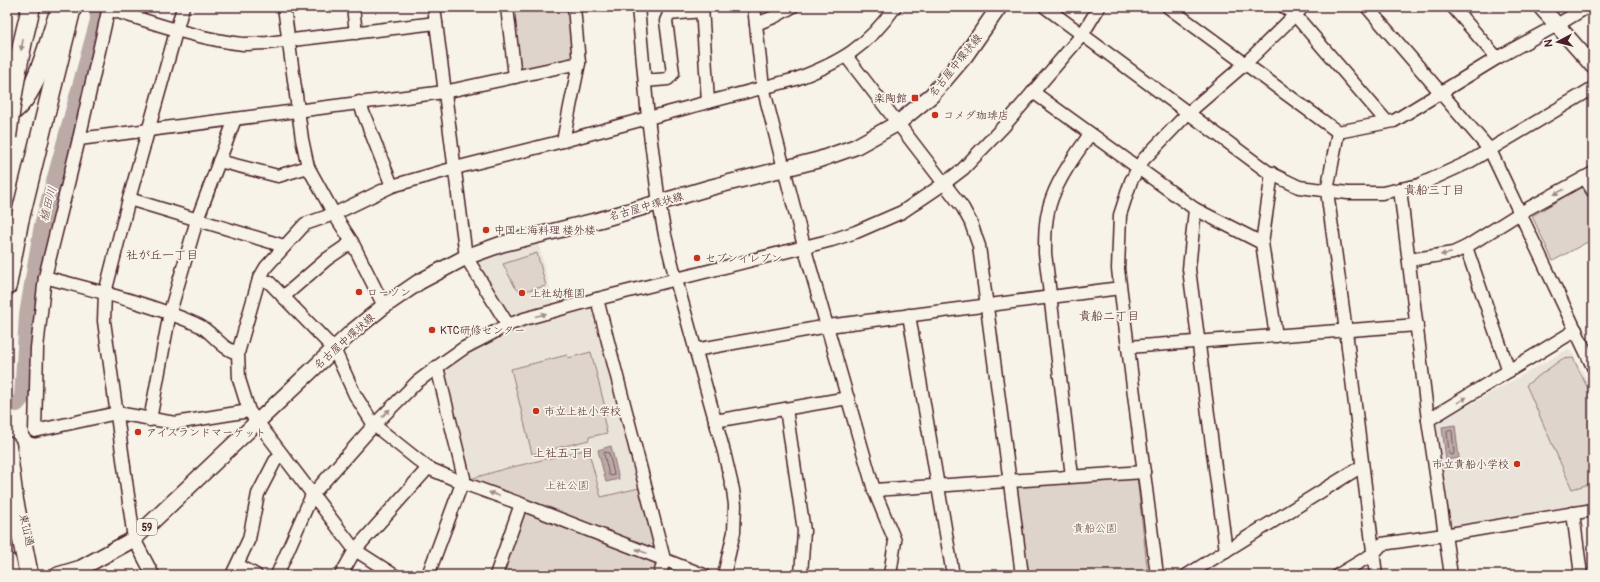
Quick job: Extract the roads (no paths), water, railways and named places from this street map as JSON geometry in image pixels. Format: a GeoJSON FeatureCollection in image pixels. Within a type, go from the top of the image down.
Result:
{"type":"FeatureCollection","features":[{"type":"Feature","properties":{"kind":"highway"},"geometry":{"type":"LineString","coordinates":[[7,137],[21,46],[31,7]]}},
{"type":"Feature","properties":{"kind":"highway"},"geometry":{"type":"LineString","coordinates":[[7,115],[22,104],[33,85],[61,7]]}},
{"type":"Feature","properties":{"kind":"highway"},"geometry":{"type":"LineString","coordinates":[[7,286],[19,222],[72,7]]}},
{"type":"Feature","properties":{"kind":"highway"},"geometry":{"type":"LineString","coordinates":[[7,223],[26,153],[55,75]]}},
{"type":"Feature","properties":{"kind":"highway"},"geometry":{"type":"LineString","coordinates":[[7,446],[14,500],[29,575]]}},
{"type":"Feature","properties":{"kind":"highway"},"geometry":{"type":"LineString","coordinates":[[7,503],[24,575]]}},
{"type":"Feature","properties":{"kind":"highway"},"geometry":{"type":"LineString","coordinates":[[7,562],[10,575]]}},
{"type":"Feature","properties":{"kind":"main road","name":"名古屋中環状線"},"geometry":{"type":"LineString","coordinates":[[58,575],[81,568],[134,539],[334,349],[384,306],[419,282],[466,257],[502,244],[818,160],[855,147],[898,123],[932,95],[965,56],[999,7]]}},
{"type":"Feature","properties":{"kind":"main road"},"geometry":{"type":"LineString","coordinates":[[1541,7],[1593,66]]}},
{"type":"Feature","properties":{"kind":"main road","name":"東山通"},"geometry":{"type":"LineString","coordinates":[[7,438],[37,575]]}},
{"type":"Feature","properties":{"kind":"street"},"geometry":{"type":"LineString","coordinates":[[153,575],[134,539],[104,321],[105,293],[129,199],[183,7]]}},
{"type":"Feature","properties":{"kind":"street"},"geometry":{"type":"LineString","coordinates":[[284,7],[302,139],[308,167],[334,214],[352,242],[384,306]]}},
{"type":"Feature","properties":{"kind":"street"},"geometry":{"type":"LineString","coordinates":[[353,7],[356,33]]}},
{"type":"Feature","properties":{"kind":"street"},"geometry":{"type":"LineString","coordinates":[[434,7],[466,257],[508,325]]}},
{"type":"Feature","properties":{"kind":"street"},"geometry":{"type":"LineString","coordinates":[[507,7],[515,77]]}},
{"type":"Feature","properties":{"kind":"street"},"geometry":{"type":"LineString","coordinates":[[563,141],[579,63],[574,7]]}},
{"type":"Feature","properties":{"kind":"street"},"geometry":{"type":"LineString","coordinates":[[638,7],[644,81],[659,203],[676,280],[730,473],[735,505],[734,532],[724,575]]}},
{"type":"Feature","properties":{"kind":"street"},"geometry":{"type":"LineString","coordinates":[[754,7],[763,87],[804,246],[874,490],[895,540],[890,575]]}},
{"type":"Feature","properties":{"kind":"street"},"geometry":{"type":"LineString","coordinates":[[756,24],[774,17],[792,7]]}},
{"type":"Feature","properties":{"kind":"street"},"geometry":{"type":"LineString","coordinates":[[394,575],[355,550],[249,411],[239,379],[238,353],[259,278],[266,267],[284,246],[305,224],[334,214],[392,186],[455,168],[796,79],[817,71],[846,56],[866,41],[882,26],[895,7]]}},
{"type":"Feature","properties":{"kind":"street"},"geometry":{"type":"LineString","coordinates":[[1045,7],[1272,173],[1299,187],[1348,193],[1382,193],[1419,185],[1469,162],[1593,88]]}},
{"type":"Feature","properties":{"kind":"street"},"geometry":{"type":"LineString","coordinates":[[277,575],[312,495],[374,426],[417,382],[464,348],[508,325],[524,319],[597,299],[832,240],[902,212],[943,184],[972,160],[1004,126],[1082,35],[1099,7]]}},
{"type":"Feature","properties":{"kind":"street"},"geometry":{"type":"LineString","coordinates":[[1168,7],[1338,132],[1394,121],[1497,58],[1585,8]]}},
{"type":"Feature","properties":{"kind":"street"},"geometry":{"type":"LineString","coordinates":[[1284,7],[1299,11],[1387,122]]}},
{"type":"Feature","properties":{"kind":"street"},"geometry":{"type":"LineString","coordinates":[[1367,7],[1490,150],[1592,364]]}},
{"type":"Feature","properties":{"kind":"street"},"geometry":{"type":"LineString","coordinates":[[1453,7],[1497,58]]}},
{"type":"Feature","properties":{"kind":"street"},"geometry":{"type":"LineString","coordinates":[[249,411],[175,423],[150,420],[117,413],[35,431],[37,348],[45,277],[79,139],[108,8],[177,30],[243,44],[288,41],[436,23]]}},
{"type":"Feature","properties":{"kind":"street"},"geometry":{"type":"LineString","coordinates":[[644,81],[668,79],[673,73],[666,21],[670,14],[702,9],[708,102]]}},
{"type":"Feature","properties":{"kind":"street"},"geometry":{"type":"LineString","coordinates":[[1157,575],[1118,269],[1120,215],[1131,181],[1143,160],[1188,113],[1246,63],[1299,11]]}},
{"type":"Feature","properties":{"kind":"street"},"geometry":{"type":"LineString","coordinates":[[846,56],[943,184],[963,208],[971,223],[979,246],[1022,575]]}},
{"type":"Feature","properties":{"kind":"street"},"geometry":{"type":"LineString","coordinates":[[79,139],[444,92],[579,63]]}},
{"type":"Feature","properties":{"kind":"street"},"geometry":{"type":"LineString","coordinates":[[1033,92],[1195,209],[1262,243]]}},
{"type":"Feature","properties":{"kind":"street"},"geometry":{"type":"LineString","coordinates":[[359,102],[392,186]]}},
{"type":"Feature","properties":{"kind":"street"},"geometry":{"type":"LineString","coordinates":[[150,420],[170,312],[197,220],[235,118]]}},
{"type":"Feature","properties":{"kind":"street"},"geometry":{"type":"LineString","coordinates":[[1338,132],[1327,191],[1376,575]]}},
{"type":"Feature","properties":{"kind":"street"},"geometry":{"type":"LineString","coordinates":[[1072,476],[1044,253],[1045,228],[1052,198],[1070,163],[1090,134]]}},
{"type":"Feature","properties":{"kind":"street"},"geometry":{"type":"LineString","coordinates":[[219,162],[278,176],[308,167]]}},
{"type":"Feature","properties":{"kind":"street"},"geometry":{"type":"LineString","coordinates":[[1272,173],[1262,243],[1276,336]]}},
{"type":"Feature","properties":{"kind":"street"},"geometry":{"type":"LineString","coordinates":[[1409,260],[1453,253],[1466,247],[1520,213],[1589,176],[1593,191]]}},
{"type":"Feature","properties":{"kind":"street"},"geometry":{"type":"LineString","coordinates":[[1400,190],[1428,420],[1451,575]]}},
{"type":"Feature","properties":{"kind":"street"},"geometry":{"type":"LineString","coordinates":[[129,199],[284,246]]}},
{"type":"Feature","properties":{"kind":"street"},"geometry":{"type":"LineString","coordinates":[[1195,209],[1189,269],[1226,551]]}},
{"type":"Feature","properties":{"kind":"street"},"geometry":{"type":"LineString","coordinates":[[283,297],[327,259],[352,242]]}},
{"type":"Feature","properties":{"kind":"street"},"geometry":{"type":"LineString","coordinates":[[1466,247],[1509,371]]}},
{"type":"Feature","properties":{"kind":"street"},"geometry":{"type":"LineString","coordinates":[[45,277],[170,312],[199,325],[230,352],[238,353]]}},
{"type":"Feature","properties":{"kind":"street"},"geometry":{"type":"LineString","coordinates":[[259,278],[269,282],[334,349],[355,395],[374,426],[428,468],[463,483],[704,575]]}},
{"type":"Feature","properties":{"kind":"street"},"geometry":{"type":"LineString","coordinates":[[695,350],[828,326],[1120,288]]}},
{"type":"Feature","properties":{"kind":"street"},"geometry":{"type":"LineString","coordinates":[[597,299],[664,559],[660,575]]}},
{"type":"Feature","properties":{"kind":"street"},"geometry":{"type":"LineString","coordinates":[[909,315],[939,485],[953,575]]}},
{"type":"Feature","properties":{"kind":"street"},"geometry":{"type":"LineString","coordinates":[[1128,347],[1417,325]]}},
{"type":"Feature","properties":{"kind":"street"},"geometry":{"type":"LineString","coordinates":[[1428,420],[1576,330]]}},
{"type":"Feature","properties":{"kind":"street"},"geometry":{"type":"LineString","coordinates":[[428,575],[464,478],[437,367]]}},
{"type":"Feature","properties":{"kind":"street"},"geometry":{"type":"LineString","coordinates":[[715,421],[848,398]]}},
{"type":"Feature","properties":{"kind":"street"},"geometry":{"type":"LineString","coordinates":[[786,409],[804,531],[800,575]]}},
{"type":"Feature","properties":{"kind":"street"},"geometry":{"type":"LineString","coordinates":[[256,575],[235,570],[249,539],[258,494],[275,460],[282,454]]}},
{"type":"Feature","properties":{"kind":"street"},"geometry":{"type":"LineString","coordinates":[[1187,575],[1362,466]]}},
{"type":"Feature","properties":{"kind":"street"},"geometry":{"type":"LineString","coordinates":[[341,575],[355,550],[428,468]]}},
{"type":"Feature","properties":{"kind":"street"},"geometry":{"type":"LineString","coordinates":[[874,490],[1144,472]]}},
{"type":"Feature","properties":{"kind":"street"},"geometry":{"type":"LineString","coordinates":[[496,575],[521,504]]}},
{"type":"Feature","properties":{"kind":"street"},"geometry":{"type":"LineString","coordinates":[[1338,575],[1373,554],[1382,544],[1593,510]]}},
{"type":"Feature","properties":{"kind":"street"},"geometry":{"type":"LineString","coordinates":[[1573,513],[1581,575]]}},
{"type":"Feature","properties":{"kind":"water"},"geometry":{"type":"Polygon","coordinates":[[[1455,425],[1459,458],[1446,460],[1442,427],[1455,425]]]}},
{"type":"Feature","properties":{"kind":"water"},"geometry":{"type":"Polygon","coordinates":[[[611,446],[619,479],[606,482],[598,450],[611,446]]]}},
{"type":"Feature","properties":{"kind":"waterway","name":"植田川"},"geometry":{"type":"LineString","coordinates":[[17,404],[22,398],[27,315],[42,225],[98,20],[97,7]]}},
{"type":"Feature","properties":{"kind":"place","name":"楽陶館"},"geometry":{"type":"Point","coordinates":[915,98]}},
{"type":"Feature","properties":{"kind":"place","name":"コメダ珈琲店"},"geometry":{"type":"Point","coordinates":[935,115]}},
{"type":"Feature","properties":{"kind":"place","name":"中国上海料理 楼外楼"},"geometry":{"type":"Point","coordinates":[486,230]}},
{"type":"Feature","properties":{"kind":"place","name":"セブンイレブン"},"geometry":{"type":"Point","coordinates":[697,258]}},
{"type":"Feature","properties":{"kind":"place","name":"ローソン"},"geometry":{"type":"Point","coordinates":[359,292]}},
{"type":"Feature","properties":{"kind":"place","name":"上社幼稚園"},"geometry":{"type":"Point","coordinates":[522,293]}},
{"type":"Feature","properties":{"kind":"place","name":"KTC研修センター"},"geometry":{"type":"Point","coordinates":[432,330]}},
{"type":"Feature","properties":{"kind":"place","name":"市立上社小学校"},"geometry":{"type":"Point","coordinates":[536,411]}},
{"type":"Feature","properties":{"kind":"place","name":"アイスランドマーケット"},"geometry":{"type":"Point","coordinates":[138,432]}},
{"type":"Feature","properties":{"kind":"place","name":"市立貴船小学校"},"geometry":{"type":"Point","coordinates":[1517,464]}},
{"type":"Feature","properties":{"kind":"district","name":"貴船三丁目"},"geometry":{"type":"Point","coordinates":[1434,190]}},
{"type":"Feature","properties":{"kind":"district","name":"社が丘一丁目"},"geometry":{"type":"Point","coordinates":[162,255]}},
{"type":"Feature","properties":{"kind":"district","name":"貴船二丁目"},"geometry":{"type":"Point","coordinates":[1109,316]}},
{"type":"Feature","properties":{"kind":"district","name":"上社五丁目"},"geometry":{"type":"Point","coordinates":[563,453]}},
{"type":"Feature","properties":{"kind":"park label","name":"上社公園"},"geometry":{"type":"Point","coordinates":[567,485]}},
{"type":"Feature","properties":{"kind":"park label","name":"貴船公園"},"geometry":{"type":"Point","coordinates":[1095,528]}}]}
